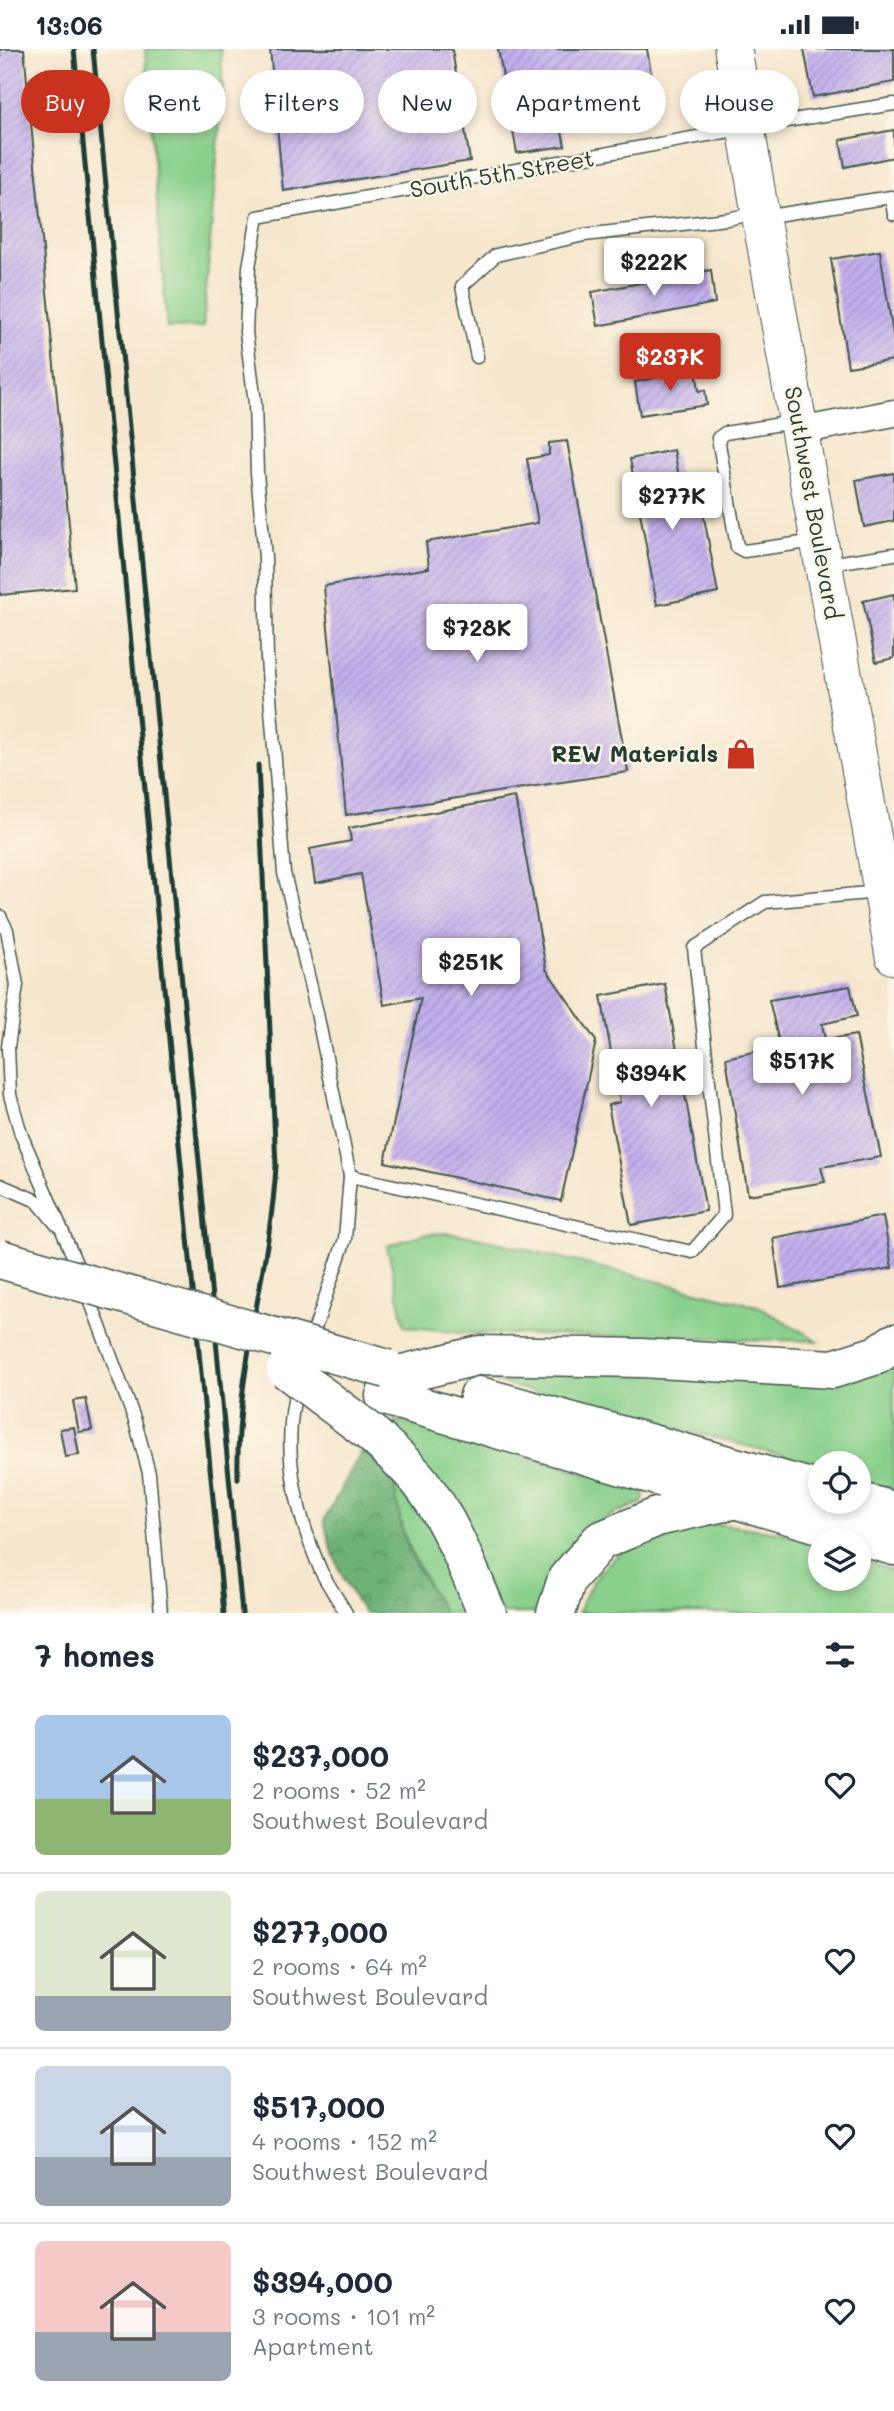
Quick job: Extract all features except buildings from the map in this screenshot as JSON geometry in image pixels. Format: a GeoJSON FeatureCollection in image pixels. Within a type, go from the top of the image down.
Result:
{"type":"FeatureCollection","features":[{"type":"Feature","properties":{"kind":"highway"},"geometry":{"type":"LineString","coordinates":[[0,1259],[391,1380],[739,1498],[808,1506]]}},
{"type":"Feature","properties":{"kind":"highway"},"geometry":{"type":"LineString","coordinates":[[0,1287],[298,1356],[808,1489]]}},
{"type":"Feature","properties":{"kind":"highway"},"geometry":{"type":"LineString","coordinates":[[391,1380],[480,1355],[641,1358],[833,1369],[877,1355],[894,1343]]}},
{"type":"Feature","properties":{"kind":"highway"},"geometry":{"type":"LineString","coordinates":[[298,1356],[420,1482],[457,1540],[487,1613]]}},
{"type":"Feature","properties":{"kind":"highway"},"geometry":{"type":"LineString","coordinates":[[555,1613],[568,1579],[600,1541],[657,1517],[739,1498]]}},
{"type":"Feature","properties":{"kind":"highway"},"geometry":{"type":"LineString","coordinates":[[867,1514],[894,1546]]}},
{"type":"Feature","properties":{"kind":"main road","name":"Southwest Boulevard"},"geometry":{"type":"LineString","coordinates":[[733,49],[736,70]]}},
{"type":"Feature","properties":{"kind":"main road","name":"Southwest Boulevard"},"geometry":{"type":"LineString","coordinates":[[747,133],[894,956]]}},
{"type":"Feature","properties":{"kind":"street"},"geometry":{"type":"LineString","coordinates":[[798,426],[894,413]]}},
{"type":"Feature","properties":{"kind":"lane","name":"South 5th Street"},"geometry":{"type":"LineString","coordinates":[[799,121],[894,104]]}},
{"type":"Feature","properties":{"kind":"lane","name":"South 5th Street"},"geometry":{"type":"LineString","coordinates":[[350,1176],[317,1013],[284,873],[267,659],[265,557],[257,473],[255,403],[246,332],[249,267],[258,217],[729,133]]}},
{"type":"Feature","properties":{"kind":"lane"},"geometry":{"type":"LineString","coordinates":[[477,358],[462,286],[496,255],[584,235],[891,197],[894,213]]}},
{"type":"Feature","properties":{"kind":"lane"},"geometry":{"type":"LineString","coordinates":[[798,426],[725,433],[718,438],[737,547],[744,551],[894,554]]}},
{"type":"Feature","properties":{"kind":"lane"},"geometry":{"type":"LineString","coordinates":[[346,1613],[322,1573],[305,1528],[292,1480],[291,1409],[298,1356],[345,1239],[350,1176],[692,1252],[724,1215],[694,948],[765,902],[883,892]]}},
{"type":"Feature","properties":{"kind":"lane"},"geometry":{"type":"LineString","coordinates":[[0,916],[7,930],[17,985],[8,1047],[10,1095],[21,1134],[66,1235],[126,1396],[149,1473],[161,1613]]}},
{"type":"Feature","properties":{"kind":"lane"},"geometry":{"type":"LineString","coordinates":[[0,1185],[37,1201],[66,1235]]}},
{"type":"Feature","properties":{"kind":"green space"},"geometry":{"type":"Polygon","coordinates":[[[145,49],[221,49],[222,70],[147,70],[145,49]]]}},
{"type":"Feature","properties":{"kind":"green space"},"geometry":{"type":"Polygon","coordinates":[[[152,133],[219,133],[203,327],[167,328],[152,133]]]}},
{"type":"Feature","properties":{"kind":"green space"},"geometry":{"type":"Polygon","coordinates":[[[424,1234],[472,1236],[758,1306],[818,1341],[461,1333],[405,1326],[387,1246],[424,1234]]]}},
{"type":"Feature","properties":{"kind":"green space"},"geometry":{"type":"Polygon","coordinates":[[[478,1364],[894,1364],[894,1489],[871,1484],[871,1451],[808,1451],[808,1468],[790,1463],[786,1456],[475,1377],[478,1364]]]}},
{"type":"Feature","properties":{"kind":"green space"},"geometry":{"type":"Polygon","coordinates":[[[395,1420],[645,1490],[642,1503],[599,1523],[539,1613],[502,1613],[391,1433],[395,1420]]]}},
{"type":"Feature","properties":{"kind":"green space"},"geometry":{"type":"Polygon","coordinates":[[[363,1449],[384,1468],[395,1486],[403,1534],[414,1562],[444,1613],[364,1613],[344,1580],[330,1545],[324,1520],[363,1449]]]}},
{"type":"Feature","properties":{"kind":"green space"},"geometry":{"type":"Polygon","coordinates":[[[401,1481],[421,1507],[471,1613],[444,1613],[429,1586],[409,1547],[396,1508],[396,1492],[401,1481]]]}},
{"type":"Feature","properties":{"kind":"green space"},"geometry":{"type":"Polygon","coordinates":[[[717,1524],[808,1539],[808,1591],[871,1591],[871,1563],[894,1572],[894,1613],[578,1613],[588,1590],[600,1572],[615,1557],[651,1537],[717,1524]]]}},
{"type":"Feature","properties":{"kind":"railway"},"geometry":{"type":"LineString","coordinates":[[74,49],[224,1613]]}},
{"type":"Feature","properties":{"kind":"railway"},"geometry":{"type":"LineString","coordinates":[[93,49],[242,1613]]}},
{"type":"Feature","properties":{"kind":"railway"},"geometry":{"type":"LineString","coordinates":[[238,1479],[242,1400],[273,1205],[276,1166],[258,765]]}},
{"type":"Feature","properties":{"kind":"place","name":"REW Materials"},"geometry":{"type":"Point","coordinates":[741,754]}}]}
